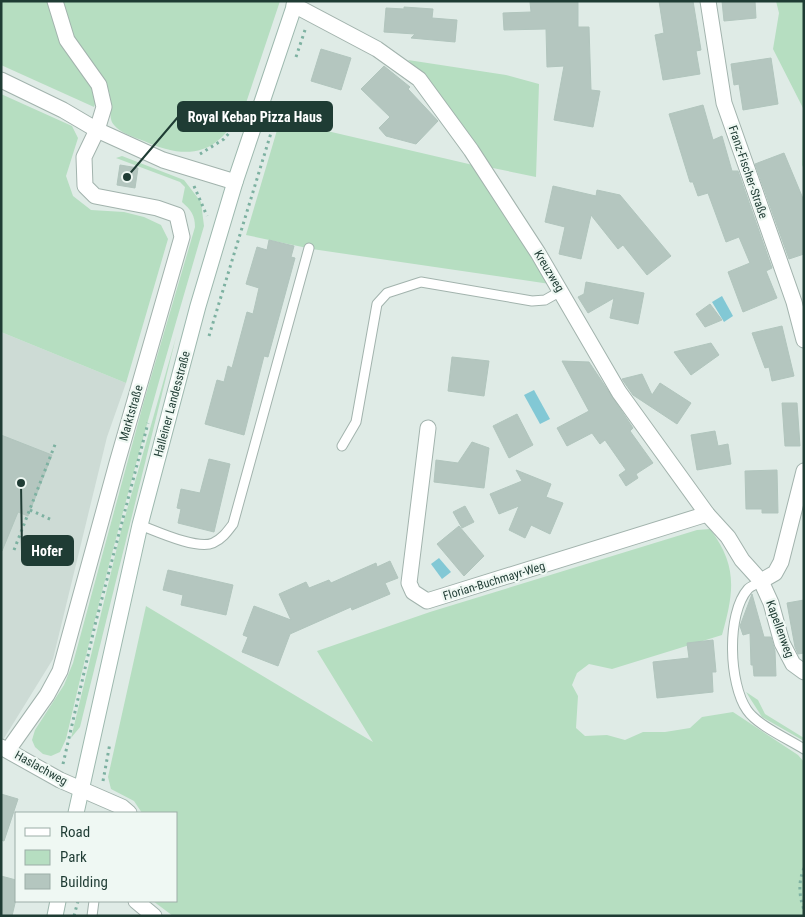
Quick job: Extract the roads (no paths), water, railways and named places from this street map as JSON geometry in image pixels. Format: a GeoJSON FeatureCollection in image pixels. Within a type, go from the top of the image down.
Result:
{"type":"FeatureCollection","features":[{"type":"Feature","properties":{"kind":"street"},"geometry":{"type":"LineString","coordinates":[[54,1],[67,40],[99,85],[104,107],[98,130]]}},
{"type":"Feature","properties":{"kind":"street","name":"Franz-Fischer-Straße"},"geometry":{"type":"LineString","coordinates":[[708,1],[724,103],[794,302],[804,340]]}},
{"type":"Feature","properties":{"kind":"street","name":"Kreuzweg"},"geometry":{"type":"LineString","coordinates":[[295,3],[311,14],[377,49],[419,79],[472,150],[561,291],[620,392],[707,514],[728,537],[742,560],[761,581]]}},
{"type":"Feature","properties":{"kind":"street","name":"Halleiner Landesstraße"},"geometry":{"type":"LineString","coordinates":[[76,812],[140,525],[198,306],[235,182],[295,3]]}},
{"type":"Feature","properties":{"kind":"street"},"geometry":{"type":"LineString","coordinates":[[1,80],[63,110],[98,130],[162,160],[235,182]]}},
{"type":"Feature","properties":{"kind":"street","name":"Marktstraße"},"geometry":{"type":"LineString","coordinates":[[5,749],[60,671],[182,237],[177,215],[157,208],[95,196],[85,186],[84,157],[98,130]]}},
{"type":"Feature","properties":{"kind":"street","name":"Florian-Buchmayr-Weg"},"geometry":{"type":"LineString","coordinates":[[428,428],[409,583],[413,592],[427,601],[707,514]]}},
{"type":"Feature","properties":{"kind":"street"},"geometry":{"type":"LineString","coordinates":[[761,581],[775,573],[781,562],[804,471]]}},
{"type":"Feature","properties":{"kind":"street","name":"Kapellenweg"},"geometry":{"type":"LineString","coordinates":[[761,581],[771,603],[782,643],[793,664],[804,672]]}},
{"type":"Feature","properties":{"kind":"street","name":"Haslachweg"},"geometry":{"type":"LineString","coordinates":[[5,749],[60,780],[122,807],[127,812]]}},
{"type":"Feature","properties":{"kind":"street"},"geometry":{"type":"LineString","coordinates":[[55,916],[58,902]]}},
{"type":"Feature","properties":{"kind":"street"},"geometry":{"type":"LineString","coordinates":[[137,902],[154,916]]}},
{"type":"Feature","properties":{"kind":"lane"},"geometry":{"type":"LineString","coordinates":[[140,525],[197,544],[211,544],[224,536],[233,524],[309,248]]}},
{"type":"Feature","properties":{"kind":"lane"},"geometry":{"type":"LineString","coordinates":[[342,446],[356,422],[377,304],[388,293],[421,282],[532,301],[545,300],[561,291]]}},
{"type":"Feature","properties":{"kind":"lane"},"geometry":{"type":"LineString","coordinates":[[761,581],[748,589],[732,633],[731,648],[738,689],[747,711],[804,749]]}},
{"type":"Feature","properties":{"kind":"lane"},"geometry":{"type":"LineString","coordinates":[[92,916],[94,902]]}},
{"type":"Feature","properties":{"kind":"water"},"geometry":{"type":"Polygon","coordinates":[[[722,296],[733,316],[724,322],[712,302],[722,296]]]}},
{"type":"Feature","properties":{"kind":"water"},"geometry":{"type":"Polygon","coordinates":[[[534,390],[550,419],[540,424],[524,395],[534,390]]]}},
{"type":"Feature","properties":{"kind":"water"},"geometry":{"type":"Polygon","coordinates":[[[439,558],[451,572],[442,579],[431,564],[439,558]]]}},
{"type":"Feature","properties":{"kind":"place","name":"Royal Kebap Pizza Haus"},"geometry":{"type":"Point","coordinates":[127,177]}},
{"type":"Feature","properties":{"kind":"place","name":"Hofer"},"geometry":{"type":"Point","coordinates":[21,483]}}]}
